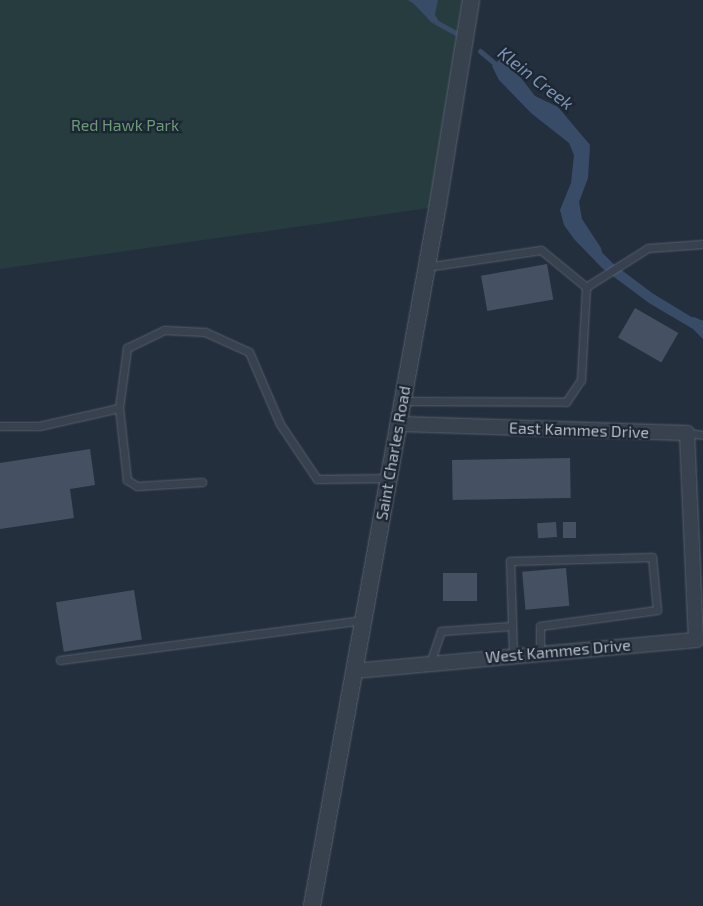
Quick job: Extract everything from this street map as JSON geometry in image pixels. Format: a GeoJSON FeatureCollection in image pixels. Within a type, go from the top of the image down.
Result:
{"type":"FeatureCollection","features":[{"type":"Feature","properties":{"kind":"street","name":"Saint Charles Road"},"geometry":{"type":"LineString","coordinates":[[312,906],[399,424],[471,0]]}},
{"type":"Feature","properties":{"kind":"street","name":"East Kammes Drive"},"geometry":{"type":"LineString","coordinates":[[399,424],[687,433]]}},
{"type":"Feature","properties":{"kind":"street","name":"West Kammes Drive"},"geometry":{"type":"LineString","coordinates":[[354,670],[513,654],[700,640],[693,574],[687,433]]}},
{"type":"Feature","properties":{"kind":"lane"},"geometry":{"type":"LineString","coordinates":[[586,288],[648,248],[703,244]]}},
{"type":"Feature","properties":{"kind":"lane"},"geometry":{"type":"LineString","coordinates":[[426,267],[541,250],[586,288]]}},
{"type":"Feature","properties":{"kind":"lane"},"geometry":{"type":"LineString","coordinates":[[402,401],[566,402],[581,380],[586,288]]}},
{"type":"Feature","properties":{"kind":"lane"},"geometry":{"type":"LineString","coordinates":[[202,482],[137,486],[127,480],[119,408],[127,348],[164,330],[205,332],[249,352],[280,424],[316,479],[389,478]]}},
{"type":"Feature","properties":{"kind":"lane"},"geometry":{"type":"LineString","coordinates":[[0,426],[39,426],[119,408]]}},
{"type":"Feature","properties":{"kind":"lane"},"geometry":{"type":"LineString","coordinates":[[687,433],[703,435]]}},
{"type":"Feature","properties":{"kind":"lane"},"geometry":{"type":"LineString","coordinates":[[513,654],[510,561],[652,557],[657,610],[540,626],[540,652]]}},
{"type":"Feature","properties":{"kind":"lane"},"geometry":{"type":"LineString","coordinates":[[60,660],[364,620]]}},
{"type":"Feature","properties":{"kind":"lane"},"geometry":{"type":"LineString","coordinates":[[430,663],[441,631],[512,626]]}},
{"type":"Feature","properties":{"kind":"green space","name":"Red Hawk Park"},"geometry":{"type":"Polygon","coordinates":[[[0,0],[470,0],[436,207],[0,269],[0,0]]]}},
{"type":"Feature","properties":{"kind":"water"},"geometry":{"type":"Polygon","coordinates":[[[408,0],[438,0],[433,24],[414,4],[408,0]]]}},
{"type":"Feature","properties":{"kind":"water"},"geometry":{"type":"Polygon","coordinates":[[[504,56],[535,96],[558,107],[590,145],[588,178],[579,202],[582,219],[601,248],[605,263],[611,262],[652,293],[703,324],[703,339],[693,329],[649,303],[602,268],[574,239],[564,225],[560,210],[571,183],[574,155],[569,143],[531,113],[499,80],[492,66],[504,56]]]}},
{"type":"Feature","properties":{"kind":"building"},"geometry":{"type":"Polygon","coordinates":[[[547,264],[553,299],[487,311],[481,276],[547,264]]]}},
{"type":"Feature","properties":{"kind":"building"},"geometry":{"type":"Polygon","coordinates":[[[635,308],[678,333],[661,362],[618,337],[635,308]]]}},
{"type":"Feature","properties":{"kind":"building"},"geometry":{"type":"Polygon","coordinates":[[[90,449],[95,485],[70,489],[74,518],[0,529],[0,463],[90,449]]]}},
{"type":"Feature","properties":{"kind":"building"},"geometry":{"type":"Polygon","coordinates":[[[570,458],[571,498],[453,500],[452,460],[570,458]]]}},
{"type":"Feature","properties":{"kind":"building"},"geometry":{"type":"Polygon","coordinates":[[[556,522],[557,537],[538,538],[537,523],[556,522]]]}},
{"type":"Feature","properties":{"kind":"building"},"geometry":{"type":"Polygon","coordinates":[[[563,522],[576,522],[576,538],[563,538],[563,522]]]}},
{"type":"Feature","properties":{"kind":"building"},"geometry":{"type":"Polygon","coordinates":[[[566,568],[569,606],[525,610],[522,572],[566,568]]]}},
{"type":"Feature","properties":{"kind":"building"},"geometry":{"type":"Polygon","coordinates":[[[443,573],[477,573],[477,601],[443,601],[443,573]]]}},
{"type":"Feature","properties":{"kind":"building"},"geometry":{"type":"Polygon","coordinates":[[[134,590],[142,639],[64,652],[56,602],[134,590]]]}},
{"type":"Feature","properties":{"kind":"waterway","name":"Klein Creek"},"geometry":{"type":"LineString","coordinates":[[431,13],[436,22],[458,34]]}},
{"type":"Feature","properties":{"kind":"waterway","name":"Klein Creek"},"geometry":{"type":"LineString","coordinates":[[480,51],[499,67]]}},
{"type":"Feature","properties":{"kind":"waterway","name":"Klein Creek"},"geometry":{"type":"LineString","coordinates":[[597,251],[609,263]]}},
{"type":"Feature","properties":{"kind":"waterway","name":"Klein Creek"},"geometry":{"type":"LineString","coordinates":[[693,319],[703,323]]}}]}
